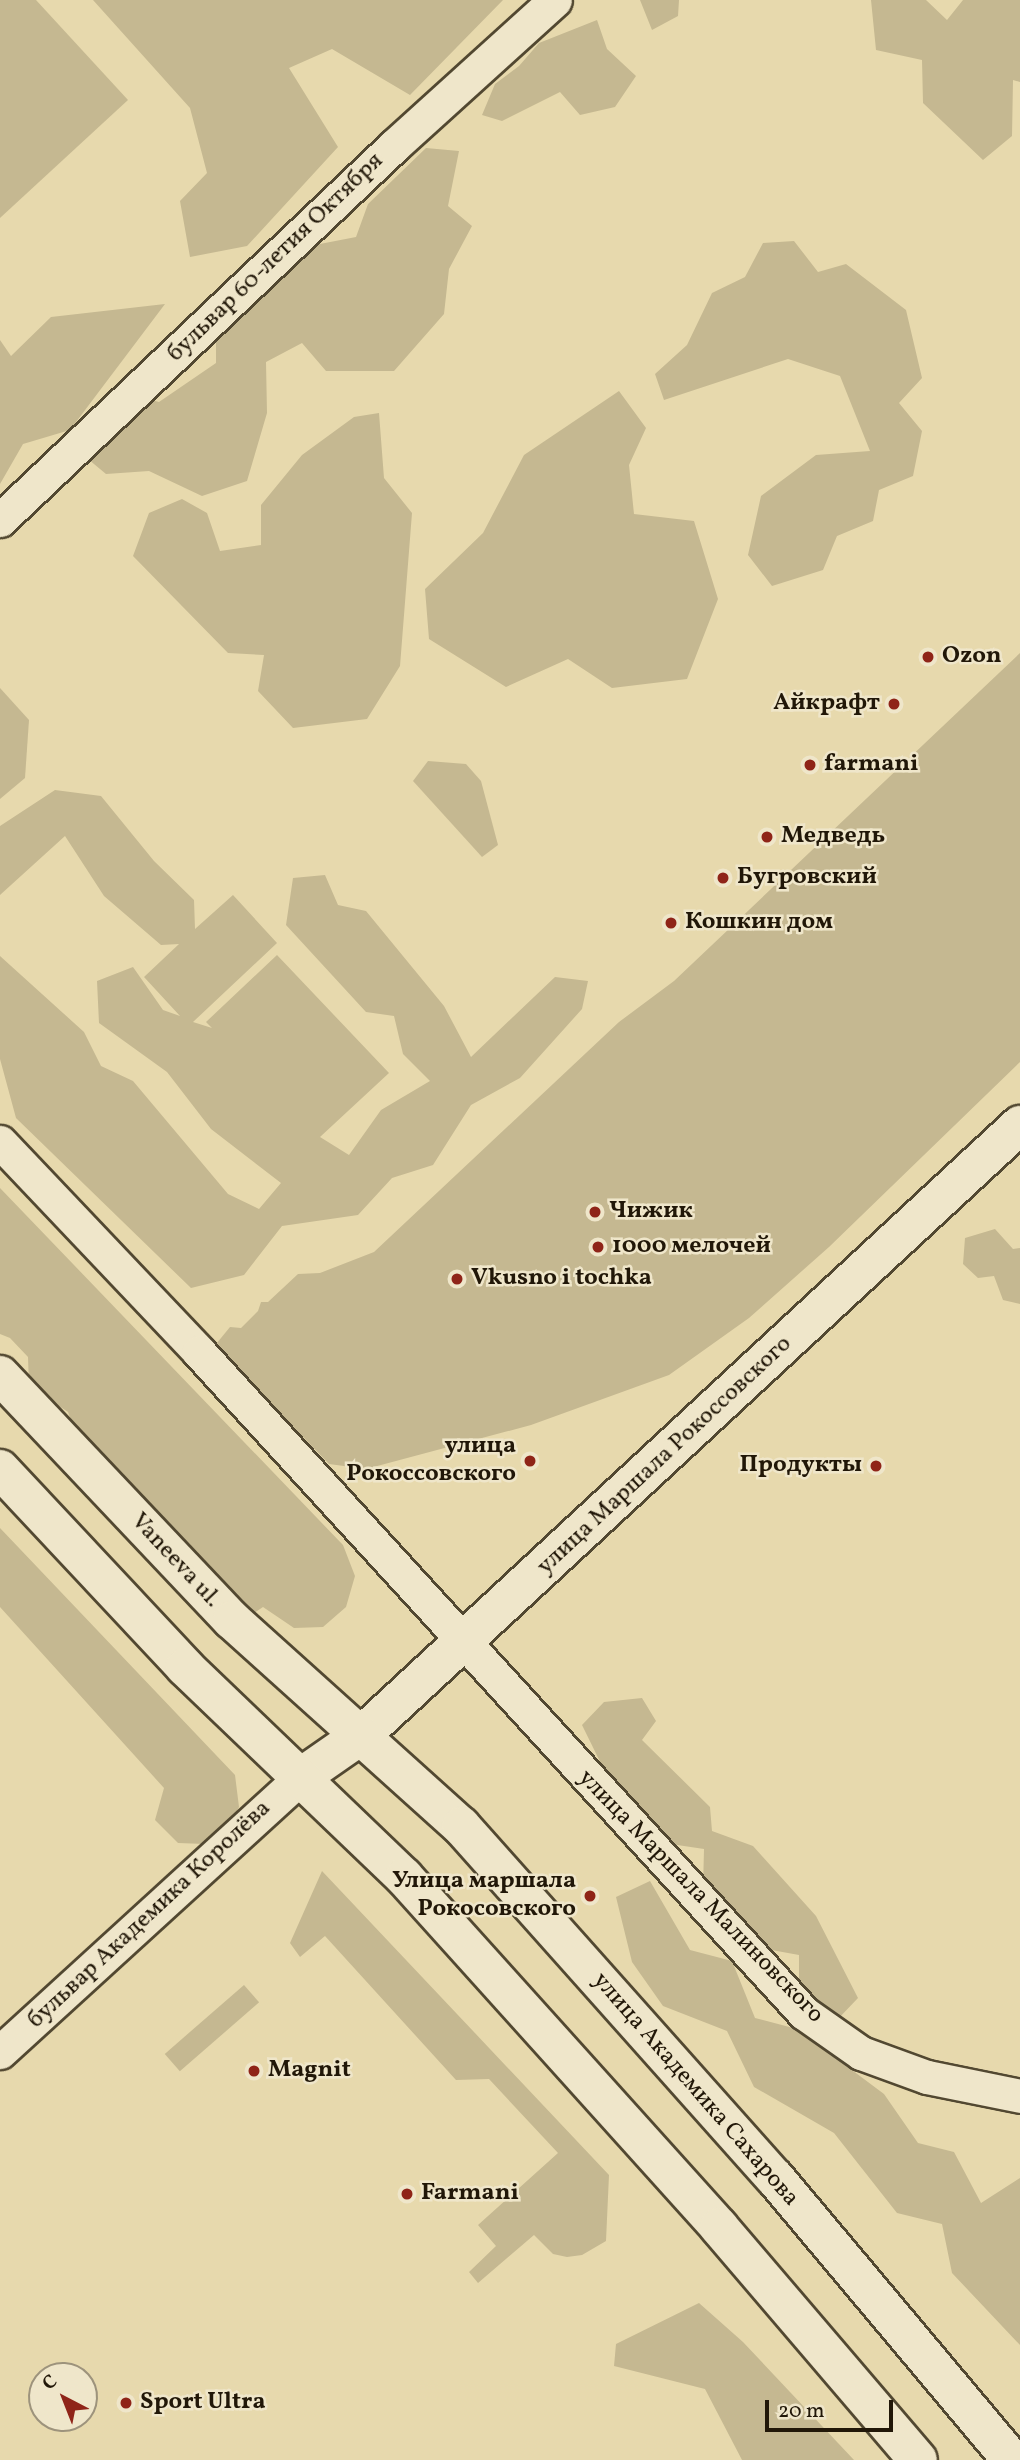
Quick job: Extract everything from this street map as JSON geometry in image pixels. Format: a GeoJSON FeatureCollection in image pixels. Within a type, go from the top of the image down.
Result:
{"type":"FeatureCollection","features":[{"type":"Feature","properties":{"kind":"main road","name":"улица Маршала Рокоссовского"},"geometry":{"type":"LineString","coordinates":[[300,1777],[363,1734],[1020,1125]]}},
{"type":"Feature","properties":{"kind":"main road","name":"Vaneeva ul."},"geometry":{"type":"LineString","coordinates":[[0,1375],[232,1620],[363,1734]]}},
{"type":"Feature","properties":{"kind":"main road"},"geometry":{"type":"LineString","coordinates":[[0,1469],[185,1667],[413,1887],[719,2227],[918,2460]]}},
{"type":"Feature","properties":{"kind":"main road","name":"улица Академика Сахарова"},"geometry":{"type":"LineString","coordinates":[[363,1734],[461,1826],[775,2178],[1012,2460]]}},
{"type":"Feature","properties":{"kind":"street","name":"бульвар 60-летия Октября"},"geometry":{"type":"LineString","coordinates":[[0,520],[394,146],[555,0]]}},
{"type":"Feature","properties":{"kind":"street","name":"улица Маршала Малиновского"},"geometry":{"type":"LineString","coordinates":[[0,1142],[465,1641],[551,1740],[804,2013],[861,2053],[927,2077],[1020,2096]]}},
{"type":"Feature","properties":{"kind":"street","name":"бульвар Академика Королёва"},"geometry":{"type":"LineString","coordinates":[[0,2052],[300,1777]]}},
{"type":"Feature","properties":{"kind":"shaded area"},"geometry":{"type":"Polygon","coordinates":[[[0,0],[36,0],[128,100],[0,218],[0,0]]]}},
{"type":"Feature","properties":{"kind":"shaded area"},"geometry":{"type":"Polygon","coordinates":[[[93,0],[503,0],[410,95],[332,49],[289,68],[338,147],[247,246],[190,257],[180,201],[207,173],[190,108],[93,0]]]}},
{"type":"Feature","properties":{"kind":"shaded area"},"geometry":{"type":"Polygon","coordinates":[[[640,0],[679,0],[678,16],[652,30],[640,0]]]}},
{"type":"Feature","properties":{"kind":"shaded area"},"geometry":{"type":"Polygon","coordinates":[[[871,0],[926,0],[947,20],[963,0],[1020,0],[1020,82],[1013,80],[1012,136],[983,160],[923,103],[922,60],[876,50],[871,0]]]}},
{"type":"Feature","properties":{"kind":"shaded area"},"geometry":{"type":"Polygon","coordinates":[[[597,20],[607,49],[636,76],[615,107],[580,115],[560,92],[502,121],[482,115],[495,84],[519,66],[539,43],[597,20]]]}},
{"type":"Feature","properties":{"kind":"shaded area"},"geometry":{"type":"Polygon","coordinates":[[[426,148],[459,151],[448,206],[472,226],[449,269],[444,314],[394,371],[326,371],[302,343],[266,362],[267,413],[247,481],[202,496],[149,471],[106,474],[82,454],[121,392],[159,402],[216,363],[216,325],[294,249],[356,237],[368,204],[426,148]]]}},
{"type":"Feature","properties":{"kind":"shaded area"},"geometry":{"type":"Polygon","coordinates":[[[794,241],[818,272],[846,264],[906,310],[922,378],[899,403],[922,431],[913,476],[879,490],[873,521],[837,536],[823,570],[772,586],[748,555],[761,496],[816,455],[870,451],[840,376],[788,359],[664,400],[655,374],[687,345],[712,293],[745,277],[763,243],[794,241]]]}},
{"type":"Feature","properties":{"kind":"shaded area"},"geometry":{"type":"Polygon","coordinates":[[[165,304],[70,430],[23,444],[0,484],[0,340],[11,356],[51,317],[165,304]]]}},
{"type":"Feature","properties":{"kind":"shaded area"},"geometry":{"type":"Polygon","coordinates":[[[619,391],[646,428],[629,465],[634,514],[694,521],[718,599],[687,679],[612,688],[568,659],[506,687],[429,639],[425,589],[483,533],[524,455],[619,391]]]}},
{"type":"Feature","properties":{"kind":"shaded area"},"geometry":{"type":"Polygon","coordinates":[[[379,413],[384,478],[412,513],[400,666],[367,719],[293,728],[258,691],[264,655],[228,653],[133,556],[149,513],[182,499],[207,513],[220,551],[261,545],[261,505],[302,455],[354,417],[379,413]]]}},
{"type":"Feature","properties":{"kind":"shaded area"},"geometry":{"type":"Polygon","coordinates":[[[1020,653],[1020,1062],[829,1247],[749,1318],[669,1375],[531,1425],[366,1469],[329,1464],[235,1366],[228,1367],[212,1349],[230,1327],[241,1328],[258,1311],[261,1302],[268,1302],[298,1274],[320,1273],[374,1252],[619,1022],[674,981],[1020,653]]]}},
{"type":"Feature","properties":{"kind":"shaded area"},"geometry":{"type":"Polygon","coordinates":[[[0,688],[29,720],[25,778],[0,799],[0,688]]]}},
{"type":"Feature","properties":{"kind":"shaded area"},"geometry":{"type":"Polygon","coordinates":[[[428,761],[466,764],[481,781],[498,845],[482,857],[413,781],[428,761]]]}},
{"type":"Feature","properties":{"kind":"shaded area"},"geometry":{"type":"Polygon","coordinates":[[[55,790],[101,796],[154,861],[194,900],[195,929],[233,895],[277,943],[193,1022],[212,1028],[206,1022],[277,955],[389,1073],[320,1137],[349,1155],[381,1110],[430,1081],[403,1054],[394,1016],[366,1012],[286,925],[293,878],[325,875],[338,905],[366,911],[444,1006],[471,1057],[555,977],[588,981],[582,1009],[520,1078],[471,1105],[433,1165],[392,1178],[358,1215],[282,1226],[244,1275],[191,1288],[16,1118],[0,1059],[0,956],[84,1032],[101,1066],[133,1081],[228,1194],[259,1209],[281,1183],[211,1129],[167,1072],[99,1023],[97,981],[133,967],[163,1010],[180,1016],[144,977],[179,944],[161,945],[104,896],[65,836],[0,895],[0,826],[55,790]]]}},
{"type":"Feature","properties":{"kind":"shaded area"},"geometry":{"type":"Polygon","coordinates":[[[0,1188],[343,1545],[355,1576],[346,1607],[323,1627],[294,1628],[263,1607],[254,1613],[220,1594],[79,1443],[68,1412],[29,1386],[28,1357],[10,1338],[0,1334],[0,1188]]]}},
{"type":"Feature","properties":{"kind":"shaded area"},"geometry":{"type":"Polygon","coordinates":[[[995,1229],[1013,1249],[1020,1248],[1020,1304],[1003,1300],[994,1276],[978,1278],[963,1264],[965,1238],[995,1229]]]}},
{"type":"Feature","properties":{"kind":"shaded area"},"geometry":{"type":"Polygon","coordinates":[[[0,1528],[235,1775],[239,1807],[227,1830],[205,1844],[178,1843],[155,1820],[164,1788],[0,1607],[0,1528]]]}},
{"type":"Feature","properties":{"kind":"shaded area"},"geometry":{"type":"Polygon","coordinates":[[[642,1698],[656,1721],[642,1740],[710,1807],[712,1831],[753,1846],[816,1916],[858,1998],[837,2020],[799,1988],[799,1955],[766,1949],[703,1888],[704,1849],[664,1843],[611,1784],[582,1725],[604,1702],[642,1698]]]}},
{"type":"Feature","properties":{"kind":"shaded area"},"geometry":{"type":"Polygon","coordinates":[[[322,1871],[609,2175],[606,2241],[582,2255],[567,2257],[553,2254],[534,2235],[478,2283],[469,2272],[496,2246],[478,2225],[558,2153],[489,2079],[456,2080],[325,1936],[300,1957],[290,1943],[322,1871]]]}},
{"type":"Feature","properties":{"kind":"shaded area"},"geometry":{"type":"Polygon","coordinates":[[[650,1881],[690,1950],[732,1961],[755,2018],[797,2029],[884,2094],[918,2143],[954,2152],[981,2203],[1020,2178],[1020,2345],[952,2273],[942,2224],[897,2213],[834,2133],[754,2087],[727,2031],[663,2006],[632,1962],[616,1897],[650,1881]]]}},
{"type":"Feature","properties":{"kind":"shaded area"},"geometry":{"type":"Polygon","coordinates":[[[244,1985],[259,2002],[180,2071],[165,2054],[244,1985]]]}},
{"type":"Feature","properties":{"kind":"shaded area"},"geometry":{"type":"Polygon","coordinates":[[[699,2303],[743,2342],[854,2460],[742,2460],[705,2389],[614,2366],[616,2344],[699,2303]]]}},
{"type":"Feature","properties":{"kind":"place","name":"Ozon"},"geometry":{"type":"Point","coordinates":[928,657]}},
{"type":"Feature","properties":{"kind":"place","name":"Айкрафт"},"geometry":{"type":"Point","coordinates":[894,704]}},
{"type":"Feature","properties":{"kind":"place","name":"farmani"},"geometry":{"type":"Point","coordinates":[810,765]}},
{"type":"Feature","properties":{"kind":"place","name":"Медведь"},"geometry":{"type":"Point","coordinates":[767,837]}},
{"type":"Feature","properties":{"kind":"place","name":"Бугровский"},"geometry":{"type":"Point","coordinates":[723,878]}},
{"type":"Feature","properties":{"kind":"place","name":"Кошкин дом"},"geometry":{"type":"Point","coordinates":[671,923]}},
{"type":"Feature","properties":{"kind":"place","name":"Чижик"},"geometry":{"type":"Point","coordinates":[595,1212]}},
{"type":"Feature","properties":{"kind":"place","name":"1000 мелочей"},"geometry":{"type":"Point","coordinates":[598,1247]}},
{"type":"Feature","properties":{"kind":"place","name":"Vkusno i tochka"},"geometry":{"type":"Point","coordinates":[457,1279]}},
{"type":"Feature","properties":{"kind":"place","name":"улица Рокоссовского"},"geometry":{"type":"Point","coordinates":[530,1461]}},
{"type":"Feature","properties":{"kind":"place","name":"Продукты"},"geometry":{"type":"Point","coordinates":[876,1466]}},
{"type":"Feature","properties":{"kind":"place","name":"Улица маршала Рокосовского"},"geometry":{"type":"Point","coordinates":[590,1896]}},
{"type":"Feature","properties":{"kind":"place","name":"Magnit"},"geometry":{"type":"Point","coordinates":[254,2071]}},
{"type":"Feature","properties":{"kind":"place","name":"Farmani"},"geometry":{"type":"Point","coordinates":[407,2194]}},
{"type":"Feature","properties":{"kind":"place","name":"Sport Ultra"},"geometry":{"type":"Point","coordinates":[126,2403]}}]}
